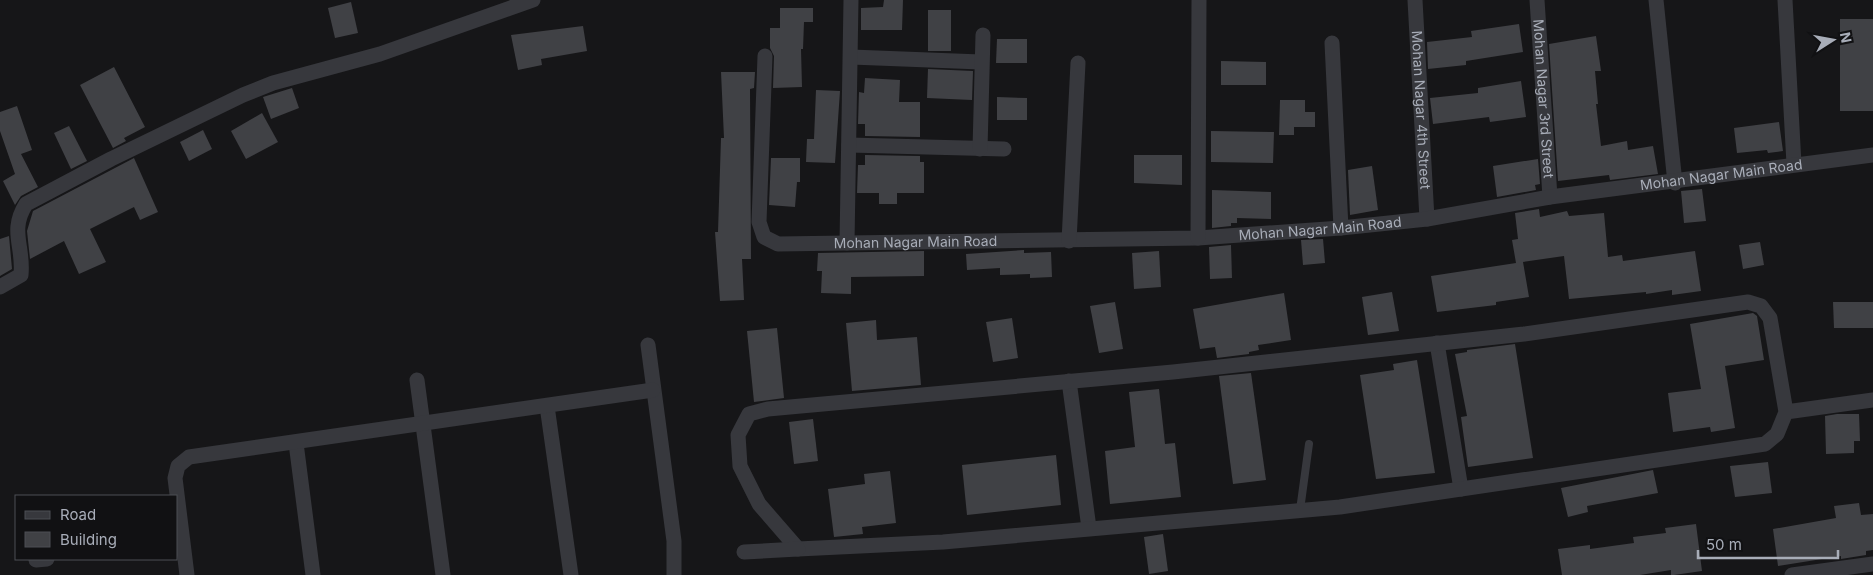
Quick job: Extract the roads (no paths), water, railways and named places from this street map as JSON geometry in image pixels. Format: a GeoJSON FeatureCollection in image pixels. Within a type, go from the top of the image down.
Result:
{"type":"FeatureCollection","features":[{"type":"Feature","properties":{"kind":"street"},"geometry":{"type":"LineString","coordinates":[[0,287],[21,275],[23,257],[17,235],[18,217],[26,204],[111,158],[243,95],[273,83],[380,54],[533,0]]}},
{"type":"Feature","properties":{"kind":"street"},"geometry":{"type":"LineString","coordinates":[[847,243],[851,0]]}},
{"type":"Feature","properties":{"kind":"street"},"geometry":{"type":"LineString","coordinates":[[1198,238],[1199,0]]}},
{"type":"Feature","properties":{"kind":"street","name":"Mohan Nagar 4th Street"},"geometry":{"type":"LineString","coordinates":[[1415,0],[1427,219]]}},
{"type":"Feature","properties":{"kind":"street","name":"Mohan Nagar 3rd Street"},"geometry":{"type":"LineString","coordinates":[[1537,0],[1550,197]]}},
{"type":"Feature","properties":{"kind":"street"},"geometry":{"type":"LineString","coordinates":[[1656,0],[1675,183]]}},
{"type":"Feature","properties":{"kind":"street"},"geometry":{"type":"LineString","coordinates":[[1785,0],[1794,164]]}},
{"type":"Feature","properties":{"kind":"street"},"geometry":{"type":"LineString","coordinates":[[980,149],[983,99],[981,62],[984,35]]}},
{"type":"Feature","properties":{"kind":"street"},"geometry":{"type":"LineString","coordinates":[[1332,43],[1340,228]]}},
{"type":"Feature","properties":{"kind":"street","name":"Mohan Nagar Main Road"},"geometry":{"type":"LineString","coordinates":[[765,56],[759,222],[764,237],[778,244],[1198,238],[1340,228],[1427,219],[1550,197],[1675,183],[1794,164],[1873,155]]}},
{"type":"Feature","properties":{"kind":"street"},"geometry":{"type":"LineString","coordinates":[[851,57],[981,62]]}},
{"type":"Feature","properties":{"kind":"street"},"geometry":{"type":"LineString","coordinates":[[1069,241],[1078,63]]}},
{"type":"Feature","properties":{"kind":"street"},"geometry":{"type":"LineString","coordinates":[[849,145],[1004,149]]}},
{"type":"Feature","properties":{"kind":"street"},"geometry":{"type":"LineString","coordinates":[[744,552],[943,542],[1340,507],[1765,444],[1777,434],[1786,412],[1770,318],[1762,306],[1748,302],[1524,334],[1069,381],[768,409],[749,414],[738,435],[740,466],[759,504],[798,549]]}},
{"type":"Feature","properties":{"kind":"street"},"geometry":{"type":"LineString","coordinates":[[1437,343],[1461,489]]}},
{"type":"Feature","properties":{"kind":"street"},"geometry":{"type":"LineString","coordinates":[[648,345],[674,541],[674,575]]}},
{"type":"Feature","properties":{"kind":"street"},"geometry":{"type":"LineString","coordinates":[[417,380],[444,575]]}},
{"type":"Feature","properties":{"kind":"street"},"geometry":{"type":"LineString","coordinates":[[1069,381],[1089,528]]}},
{"type":"Feature","properties":{"kind":"street"},"geometry":{"type":"LineString","coordinates":[[176,495],[176,469],[181,462],[192,456],[653,390]]}},
{"type":"Feature","properties":{"kind":"street"},"geometry":{"type":"LineString","coordinates":[[1786,412],[1873,400]]}},
{"type":"Feature","properties":{"kind":"street"},"geometry":{"type":"LineString","coordinates":[[547,406],[571,575]]}},
{"type":"Feature","properties":{"kind":"street"},"geometry":{"type":"LineString","coordinates":[[296,442],[313,575]]}},
{"type":"Feature","properties":{"kind":"street"},"geometry":{"type":"LineString","coordinates":[[178,525],[179,541],[187,575]]}},
{"type":"Feature","properties":{"kind":"street"},"geometry":{"type":"LineString","coordinates":[[1793,575],[1873,564]]}},
{"type":"Feature","properties":{"kind":"lane"},"geometry":{"type":"LineString","coordinates":[[1300,510],[1308,444]]}}]}
